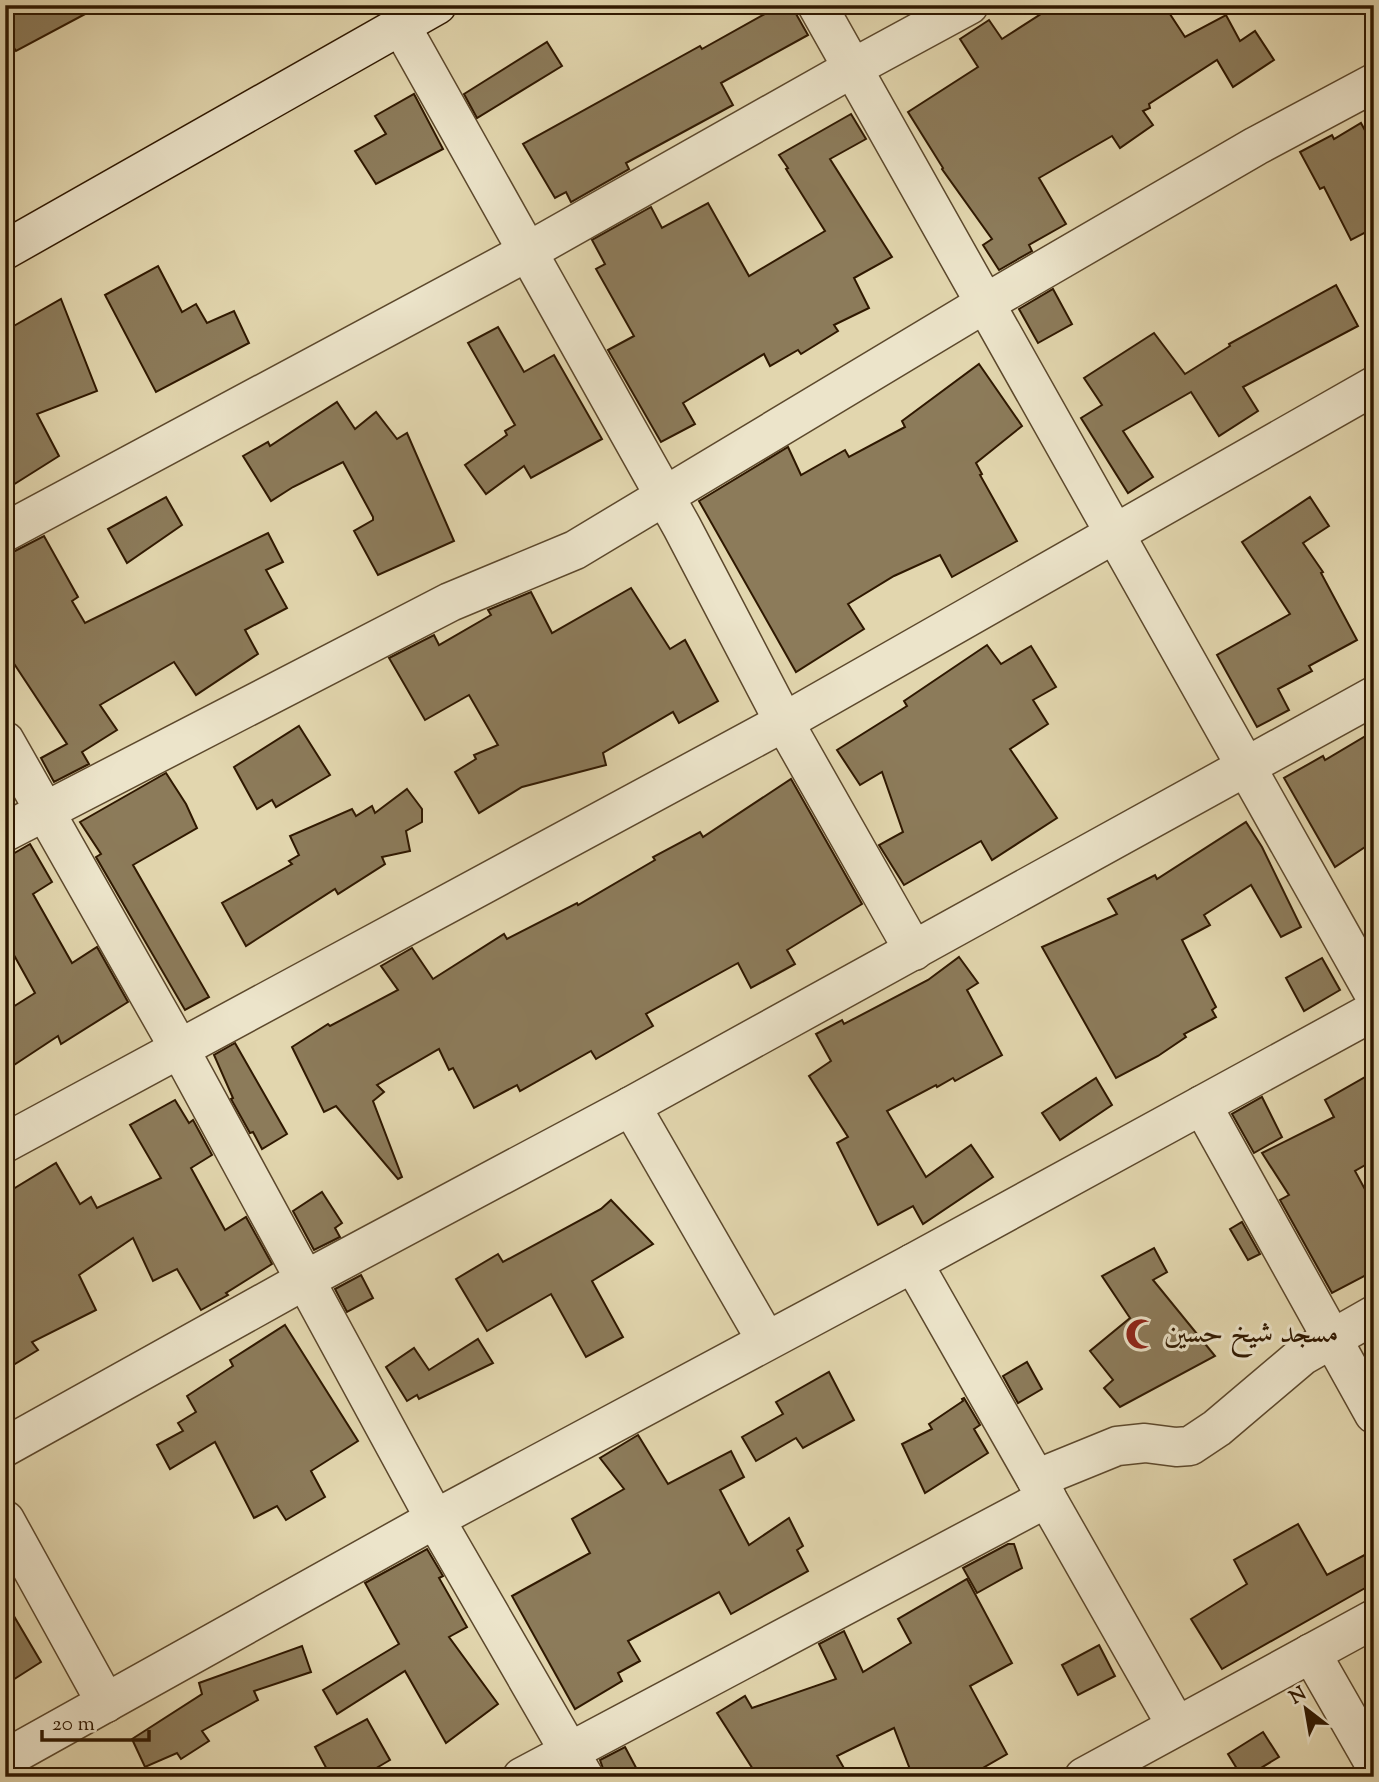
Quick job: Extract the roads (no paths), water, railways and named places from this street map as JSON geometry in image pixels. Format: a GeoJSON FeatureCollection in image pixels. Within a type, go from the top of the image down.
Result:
{"type":"FeatureCollection","features":[{"type":"Feature","properties":{"kind":"street"},"geometry":{"type":"LineString","coordinates":[[5,250],[437,5]]}},
{"type":"Feature","properties":{"kind":"street"},"geometry":{"type":"LineString","coordinates":[[817,5],[1374,994]]}},
{"type":"Feature","properties":{"kind":"street"},"geometry":{"type":"LineString","coordinates":[[5,532],[527,252],[969,5]]}},
{"type":"Feature","properties":{"kind":"street"},"geometry":{"type":"LineString","coordinates":[[401,26],[665,497],[784,722],[914,951]]}},
{"type":"Feature","properties":{"kind":"street"},"geometry":{"type":"LineString","coordinates":[[5,832],[450,602],[575,550],[984,304],[1256,146],[1374,83]]}},
{"type":"Feature","properties":{"kind":"street"},"geometry":{"type":"LineString","coordinates":[[5,1143],[784,722],[1374,386]]}},
{"type":"Feature","properties":{"kind":"street"},"geometry":{"type":"LineString","coordinates":[[5,1447],[305,1279],[631,1106],[914,951],[1374,695]]}},
{"type":"Feature","properties":{"kind":"street"},"geometry":{"type":"LineString","coordinates":[[5,741],[179,1048],[435,1519],[577,1764]]}},
{"type":"Feature","properties":{"kind":"street"},"geometry":{"type":"LineString","coordinates":[[5,1759],[435,1519],[913,1263],[1374,1011]]}},
{"type":"Feature","properties":{"kind":"street"},"geometry":{"type":"LineString","coordinates":[[1202,1105],[1374,1414]]}},
{"type":"Feature","properties":{"kind":"street"},"geometry":{"type":"LineString","coordinates":[[631,1106],[766,1340]]}},
{"type":"Feature","properties":{"kind":"street"},"geometry":{"type":"LineString","coordinates":[[913,1263],[1176,1725]]}},
{"type":"Feature","properties":{"kind":"street"},"geometry":{"type":"LineString","coordinates":[[522,1777],[577,1764],[1117,1446],[1131,1443],[1190,1446],[1217,1428],[1302,1356],[1374,1315]]}},
{"type":"Feature","properties":{"kind":"street"},"geometry":{"type":"LineString","coordinates":[[5,1520],[106,1703]]}},
{"type":"Feature","properties":{"kind":"street"},"geometry":{"type":"LineString","coordinates":[[1084,1777],[1374,1619]]}},
{"type":"Feature","properties":{"kind":"street"},"geometry":{"type":"LineString","coordinates":[[1311,1653],[1374,1763]]}},
{"type":"Feature","properties":{"kind":"place","name":"مسجد شيخ حسين"},"geometry":{"type":"Point","coordinates":[1141,1334]}}]}
